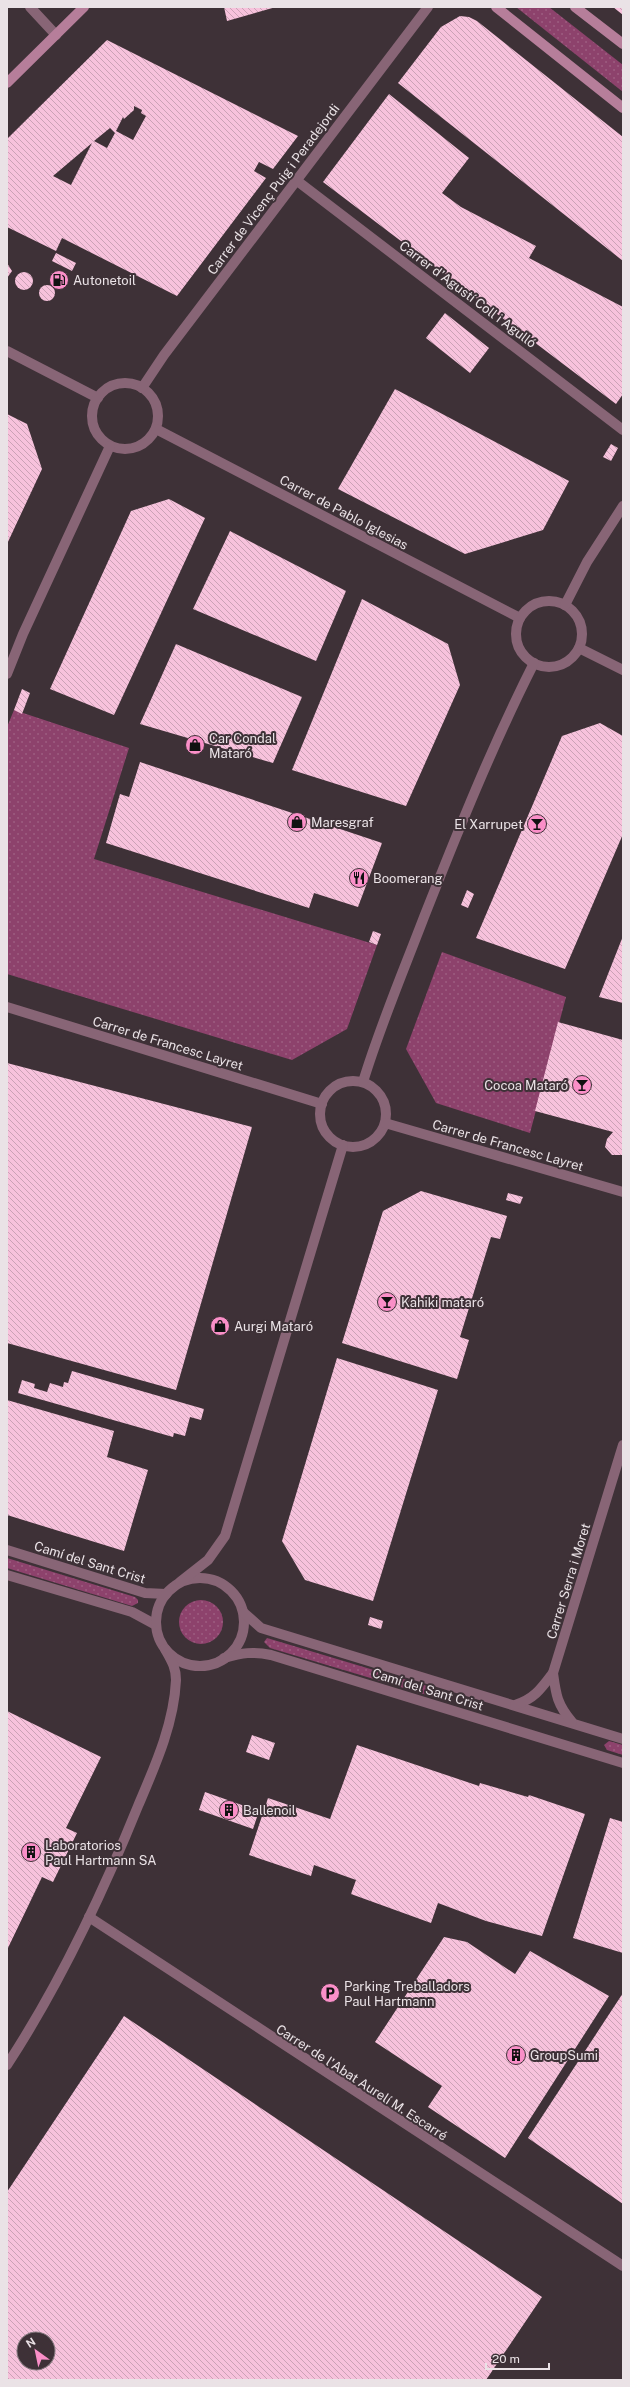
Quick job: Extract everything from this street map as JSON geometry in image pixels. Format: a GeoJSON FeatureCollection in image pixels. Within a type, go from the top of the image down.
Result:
{"type":"FeatureCollection","features":[{"type":"Feature","properties":{"kind":"street"},"geometry":{"type":"LineString","coordinates":[[30,7],[56,35]]}},
{"type":"Feature","properties":{"kind":"street"},"geometry":{"type":"LineString","coordinates":[[7,83],[84,7]]}},
{"type":"Feature","properties":{"kind":"street","name":"Carrer de Vicenç Puig i Peradejordi"},"geometry":{"type":"LineString","coordinates":[[142,388],[164,355],[428,7]]}},
{"type":"Feature","properties":{"kind":"street"},"geometry":{"type":"LineString","coordinates":[[496,7],[623,108]]}},
{"type":"Feature","properties":{"kind":"street"},"geometry":{"type":"LineString","coordinates":[[576,7],[623,44]]}},
{"type":"Feature","properties":{"kind":"street","name":"Carrer d'Agustí Coll i Agulló"},"geometry":{"type":"LineString","coordinates":[[296,180],[623,430]]}},
{"type":"Feature","properties":{"kind":"street"},"geometry":{"type":"LineString","coordinates":[[7,351],[98,398]]}},
{"type":"Feature","properties":{"kind":"street"},"geometry":{"type":"LineString","coordinates":[[118,384],[130,384],[142,388],[149,393],[158,410],[156,429],[148,440],[137,447],[123,449],[110,446],[101,439],[95,430],[92,419],[93,408],[98,398],[110,387],[118,384]]}},
{"type":"Feature","properties":{"kind":"street","name":"Carrer de Pablo Iglesias"},"geometry":{"type":"LineString","coordinates":[[156,429],[520,618]]}},
{"type":"Feature","properties":{"kind":"street"},"geometry":{"type":"LineString","coordinates":[[7,674],[26,627],[110,446]]}},
{"type":"Feature","properties":{"kind":"street"},"geometry":{"type":"LineString","coordinates":[[565,605],[588,562],[623,506]]}},
{"type":"Feature","properties":{"kind":"street"},"geometry":{"type":"LineString","coordinates":[[555,602],[565,605],[579,619],[582,638],[580,648],[571,659],[560,665],[547,667],[534,663],[520,649],[517,628],[520,618],[535,604],[555,602]]}},
{"type":"Feature","properties":{"kind":"street"},"geometry":{"type":"LineString","coordinates":[[580,648],[623,670]]}},
{"type":"Feature","properties":{"kind":"street"},"geometry":{"type":"LineString","coordinates":[[363,1082],[378,1035],[458,832],[513,705],[534,663]]}},
{"type":"Feature","properties":{"kind":"street","name":"Carrer de Francesc Layret"},"geometry":{"type":"LineString","coordinates":[[7,1007],[322,1104]]}},
{"type":"Feature","properties":{"kind":"street"},"geometry":{"type":"LineString","coordinates":[[350,1081],[363,1082],[376,1090],[384,1103],[385,1123],[373,1140],[353,1147],[335,1142],[324,1129],[321,1121],[322,1104],[328,1093],[338,1085],[350,1081]]}},
{"type":"Feature","properties":{"kind":"street","name":"Carrer de Francesc Layret"},"geometry":{"type":"LineString","coordinates":[[385,1123],[623,1192]]}},
{"type":"Feature","properties":{"kind":"street"},"geometry":{"type":"LineString","coordinates":[[7,2065],[40,2010],[89,1917],[114,1865],[155,1766],[171,1720],[176,1679],[175,1666],[158,1638],[156,1625],[158,1608],[166,1594],[208,1560],[225,1536],[343,1145]]}},
{"type":"Feature","properties":{"kind":"street","name":"Carrer Serra i Moret"},"geometry":{"type":"LineString","coordinates":[[572,1722],[561,1709],[556,1699],[553,1673],[623,1445]]}},
{"type":"Feature","properties":{"kind":"street","name":"Camí del Sant Crist"},"geometry":{"type":"LineString","coordinates":[[7,1550],[145,1593],[166,1594]]}},
{"type":"Feature","properties":{"kind":"street"},"geometry":{"type":"LineString","coordinates":[[7,1575],[132,1612],[156,1625]]}},
{"type":"Feature","properties":{"kind":"street"},"geometry":{"type":"LineString","coordinates":[[165,1649],[174,1658],[197,1666],[210,1665],[224,1658],[234,1649],[241,1638],[244,1625],[243,1612],[238,1600],[221,1583],[201,1578],[180,1582]]}},
{"type":"Feature","properties":{"kind":"street","name":"Camí del Sant Crist"},"geometry":{"type":"LineString","coordinates":[[243,1612],[261,1628],[572,1722],[623,1739]]}},
{"type":"Feature","properties":{"kind":"street","name":"Camí del Sant Crist"},"geometry":{"type":"LineString","coordinates":[[224,1658],[243,1652],[271,1655],[623,1763]]}},
{"type":"Feature","properties":{"kind":"street"},"geometry":{"type":"LineString","coordinates":[[515,1705],[527,1701],[538,1693],[553,1673]]}},
{"type":"Feature","properties":{"kind":"street","name":"Carrer de l'Abat Aurelí M. Escarré"},"geometry":{"type":"LineString","coordinates":[[89,1917],[623,2266]]}},
{"type":"Feature","properties":{"kind":"shaded area"},"geometry":{"type":"Polygon","coordinates":[[[516,7],[549,7],[623,65],[623,92],[516,7]]]}},
{"type":"Feature","properties":{"kind":"shaded area"},"geometry":{"type":"Polygon","coordinates":[[[14,710],[129,748],[94,859],[377,945],[347,1029],[292,1060],[7,974],[7,727],[14,710]]]}},
{"type":"Feature","properties":{"kind":"shaded area"},"geometry":{"type":"Polygon","coordinates":[[[442,952],[566,997],[530,1133],[436,1103],[406,1049],[442,952]]]}},
{"type":"Feature","properties":{"kind":"shaded area"},"geometry":{"type":"Polygon","coordinates":[[[7,1558],[135,1597],[138,1600],[138,1603],[132,1606],[7,1568],[7,1558]]]}},
{"type":"Feature","properties":{"kind":"shaded area"},"geometry":{"type":"Polygon","coordinates":[[[201,1600],[213,1604],[219,1610],[223,1622],[219,1634],[213,1640],[201,1644],[189,1640],[183,1634],[179,1622],[183,1610],[189,1604],[201,1600]]]}},
{"type":"Feature","properties":{"kind":"shaded area"},"geometry":{"type":"Polygon","coordinates":[[[267,1638],[437,1689],[440,1693],[434,1697],[270,1648],[264,1642],[267,1638]]]}},
{"type":"Feature","properties":{"kind":"shaded area"},"geometry":{"type":"Polygon","coordinates":[[[609,1741],[623,1745],[623,1755],[607,1750],[604,1745],[609,1741]]]}},
{"type":"Feature","properties":{"kind":"building"},"geometry":{"type":"Polygon","coordinates":[[[224,7],[276,7],[227,21],[224,7]]]}},
{"type":"Feature","properties":{"kind":"building"},"geometry":{"type":"Polygon","coordinates":[[[613,7],[623,7],[623,15],[613,7]]]}},
{"type":"Feature","properties":{"kind":"building"},"geometry":{"type":"Polygon","coordinates":[[[460,16],[469,17],[477,21],[623,137],[623,261],[398,83],[441,27],[460,16]]]}},
{"type":"Feature","properties":{"kind":"building"},"geometry":{"type":"Polygon","coordinates":[[[107,40],[298,136],[273,169],[259,162],[254,171],[266,178],[177,296],[62,238],[56,251],[7,227],[7,139],[107,40]],[[134,106],[134,110],[124,119],[123,117],[116,131],[133,140],[146,116],[141,113],[142,110],[134,106]],[[110,128],[94,141],[107,148],[115,133],[110,128]],[[92,143],[53,176],[71,185],[92,143]]]}},
{"type":"Feature","properties":{"kind":"building"},"geometry":{"type":"Polygon","coordinates":[[[389,94],[469,158],[442,193],[461,207],[536,246],[529,258],[623,307],[623,394],[616,404],[323,182],[389,94]]]}},
{"type":"Feature","properties":{"kind":"building"},"geometry":{"type":"Polygon","coordinates":[[[56,253],[76,263],[72,271],[52,261],[56,253]]]}},
{"type":"Feature","properties":{"kind":"building"},"geometry":{"type":"Polygon","coordinates":[[[7,263],[12,271],[7,278],[7,263]]]}},
{"type":"Feature","properties":{"kind":"building"},"geometry":{"type":"Polygon","coordinates":[[[24,272],[30,275],[33,281],[30,287],[24,290],[18,287],[15,281],[18,275],[24,272]]]}},
{"type":"Feature","properties":{"kind":"building"},"geometry":{"type":"Polygon","coordinates":[[[44,285],[50,285],[55,290],[53,299],[50,301],[44,301],[39,296],[39,290],[44,285]]]}},
{"type":"Feature","properties":{"kind":"building"},"geometry":{"type":"Polygon","coordinates":[[[445,313],[489,348],[470,373],[426,338],[445,313]]]}},
{"type":"Feature","properties":{"kind":"building"},"geometry":{"type":"Polygon","coordinates":[[[395,389],[569,481],[543,530],[465,554],[338,489],[395,389]]]}},
{"type":"Feature","properties":{"kind":"building"},"geometry":{"type":"Polygon","coordinates":[[[7,414],[27,424],[42,469],[7,544],[7,414]]]}},
{"type":"Feature","properties":{"kind":"building"},"geometry":{"type":"Polygon","coordinates":[[[611,444],[618,448],[611,461],[603,457],[611,444]]]}},
{"type":"Feature","properties":{"kind":"building"},"geometry":{"type":"Polygon","coordinates":[[[169,499],[205,518],[114,715],[50,689],[131,511],[169,499]]]}},
{"type":"Feature","properties":{"kind":"building"},"geometry":{"type":"Polygon","coordinates":[[[230,531],[346,591],[316,661],[193,609],[230,531]]]}},
{"type":"Feature","properties":{"kind":"building"},"geometry":{"type":"Polygon","coordinates":[[[362,599],[448,644],[460,685],[406,806],[292,770],[362,599]]]}},
{"type":"Feature","properties":{"kind":"building"},"geometry":{"type":"Polygon","coordinates":[[[176,644],[302,697],[273,763],[140,724],[176,644]]]}},
{"type":"Feature","properties":{"kind":"building"},"geometry":{"type":"Polygon","coordinates":[[[22,689],[30,693],[22,714],[14,710],[22,689]]]}},
{"type":"Feature","properties":{"kind":"building"},"geometry":{"type":"Polygon","coordinates":[[[600,723],[623,736],[623,834],[565,969],[476,938],[562,736],[600,723]]]}},
{"type":"Feature","properties":{"kind":"building"},"geometry":{"type":"Polygon","coordinates":[[[140,762],[382,843],[358,907],[314,893],[309,908],[106,843],[120,794],[129,797],[140,762]]]}},
{"type":"Feature","properties":{"kind":"building"},"geometry":{"type":"Polygon","coordinates":[[[467,890],[474,894],[468,908],[461,905],[467,890]]]}},
{"type":"Feature","properties":{"kind":"building"},"geometry":{"type":"Polygon","coordinates":[[[373,931],[381,934],[377,945],[369,942],[373,931]]]}},
{"type":"Feature","properties":{"kind":"building"},"geometry":{"type":"Polygon","coordinates":[[[623,936],[623,1003],[599,997],[623,936]]]}},
{"type":"Feature","properties":{"kind":"building","name":"Cocoa Mataró"},"geometry":{"type":"Polygon","coordinates":[[[558,1022],[623,1040],[623,1155],[612,1155],[605,1147],[607,1139],[613,1132],[535,1111],[558,1022]]]}},
{"type":"Feature","properties":{"kind":"building"},"geometry":{"type":"Polygon","coordinates":[[[7,1063],[252,1127],[176,1390],[7,1343],[7,1063]]]}},
{"type":"Feature","properties":{"kind":"building"},"geometry":{"type":"Polygon","coordinates":[[[421,1191],[507,1216],[500,1239],[491,1237],[460,1337],[469,1340],[457,1379],[342,1343],[383,1211],[421,1191]]]}},
{"type":"Feature","properties":{"kind":"building"},"geometry":{"type":"Polygon","coordinates":[[[508,1193],[523,1197],[520,1204],[506,1200],[508,1193]]]}},
{"type":"Feature","properties":{"kind":"building"},"geometry":{"type":"Polygon","coordinates":[[[337,1358],[438,1390],[373,1601],[305,1580],[282,1541],[337,1358]]]}},
{"type":"Feature","properties":{"kind":"building"},"geometry":{"type":"Polygon","coordinates":[[[72,1371],[204,1409],[201,1420],[190,1417],[185,1436],[174,1433],[173,1437],[18,1393],[22,1380],[35,1384],[34,1388],[47,1392],[50,1383],[63,1387],[64,1382],[68,1383],[72,1371]]]}},
{"type":"Feature","properties":{"kind":"building"},"geometry":{"type":"Polygon","coordinates":[[[7,1400],[114,1431],[107,1457],[148,1470],[124,1551],[7,1515],[7,1400]]]}},
{"type":"Feature","properties":{"kind":"building"},"geometry":{"type":"Polygon","coordinates":[[[370,1617],[383,1621],[381,1629],[368,1625],[370,1617]]]}},
{"type":"Feature","properties":{"kind":"building","name":"Laboratorios Paul Hartmann SA"},"geometry":{"type":"Polygon","coordinates":[[[7,1711],[101,1757],[66,1828],[77,1833],[53,1882],[42,1877],[7,1950],[7,1711]]]}},
{"type":"Feature","properties":{"kind":"building"},"geometry":{"type":"Polygon","coordinates":[[[252,1735],[275,1743],[269,1760],[246,1752],[252,1735]]]}},
{"type":"Feature","properties":{"kind":"building"},"geometry":{"type":"Polygon","coordinates":[[[357,1745],[479,1786],[480,1783],[528,1797],[529,1795],[585,1814],[542,1936],[486,1921],[438,1903],[431,1923],[351,1894],[356,1880],[314,1865],[311,1876],[249,1855],[268,1798],[330,1819],[357,1745]]]}},
{"type":"Feature","properties":{"kind":"building","name":"Ballenoil"},"geometry":{"type":"Polygon","coordinates":[[[205,1792],[259,1811],[253,1829],[199,1810],[205,1792]]]}},
{"type":"Feature","properties":{"kind":"building"},"geometry":{"type":"Polygon","coordinates":[[[610,1818],[623,1822],[623,1953],[573,1938],[610,1818]]]}},
{"type":"Feature","properties":{"kind":"building","name":"GroupSumi"},"geometry":{"type":"Polygon","coordinates":[[[444,1937],[467,1942],[515,1974],[530,1951],[609,1996],[505,2158],[428,2107],[442,2086],[375,2042],[444,1937]]]}},
{"type":"Feature","properties":{"kind":"building"},"geometry":{"type":"Polygon","coordinates":[[[623,1993],[623,2204],[528,2138],[623,1993]]]}},
{"type":"Feature","properties":{"kind":"building"},"geometry":{"type":"Polygon","coordinates":[[[124,2016],[542,2297],[486,2380],[7,2380],[7,2192],[124,2016]]]}},
{"type":"Feature","properties":{"kind":"place","name":"Autonetoil"},"geometry":{"type":"Point","coordinates":[59,280]}},
{"type":"Feature","properties":{"kind":"place","name":"Car Condal Mataró"},"geometry":{"type":"Point","coordinates":[195,745]}},
{"type":"Feature","properties":{"kind":"place","name":"Maresgraf"},"geometry":{"type":"Point","coordinates":[297,822]}},
{"type":"Feature","properties":{"kind":"place","name":"El Xarrupet"},"geometry":{"type":"Point","coordinates":[537,824]}},
{"type":"Feature","properties":{"kind":"place","name":"Boomerang"},"geometry":{"type":"Point","coordinates":[359,878]}},
{"type":"Feature","properties":{"kind":"place","name":"Cocoa Mataró"},"geometry":{"type":"Point","coordinates":[582,1085]}},
{"type":"Feature","properties":{"kind":"place","name":"Kahiki mataró"},"geometry":{"type":"Point","coordinates":[387,1302]}},
{"type":"Feature","properties":{"kind":"place","name":"Aurgi Mataró"},"geometry":{"type":"Point","coordinates":[220,1326]}},
{"type":"Feature","properties":{"kind":"place","name":"Ballenoil"},"geometry":{"type":"Point","coordinates":[229,1810]}},
{"type":"Feature","properties":{"kind":"place","name":"Laboratorios Paul Hartmann SA"},"geometry":{"type":"Point","coordinates":[31,1852]}},
{"type":"Feature","properties":{"kind":"place","name":"Parking Treballadors Paul Hartmann"},"geometry":{"type":"Point","coordinates":[330,1993]}},
{"type":"Feature","properties":{"kind":"place","name":"GroupSumi"},"geometry":{"type":"Point","coordinates":[516,2055]}}]}
